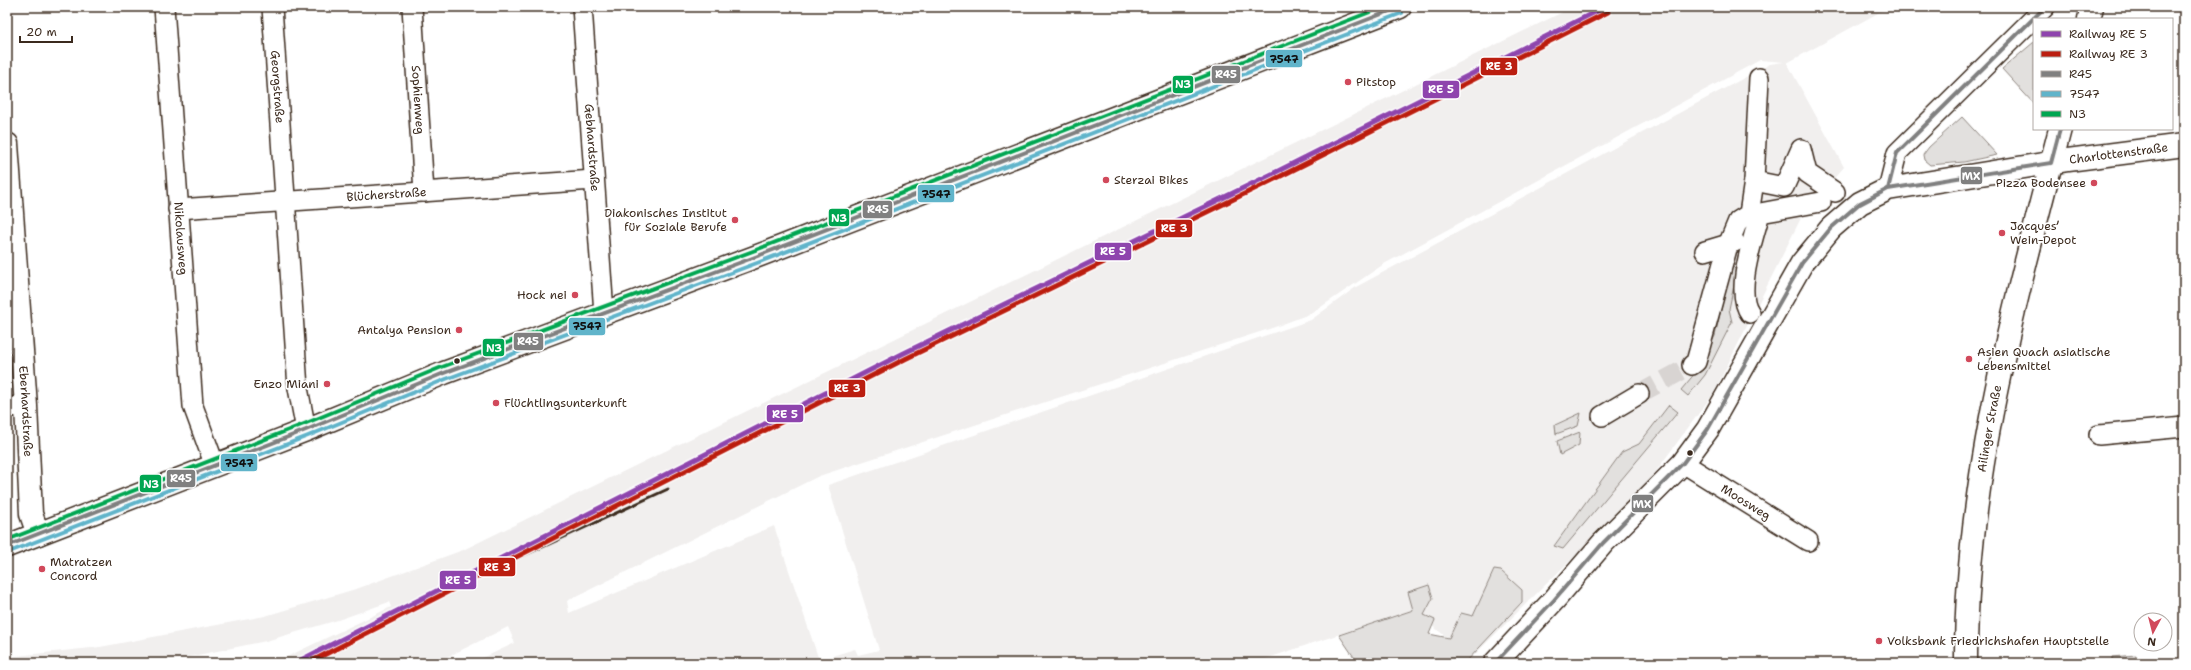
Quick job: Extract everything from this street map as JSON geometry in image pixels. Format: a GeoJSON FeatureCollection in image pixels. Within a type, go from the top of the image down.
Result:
{"type":"FeatureCollection","features":[{"type":"Feature","properties":{"kind":"main road"},"geometry":{"type":"LineString","coordinates":[[7,546],[216,466],[444,373],[515,348],[604,313],[777,249],[1400,7]]}},
{"type":"Feature","properties":{"kind":"main road"},"geometry":{"type":"LineString","coordinates":[[2089,18],[2092,7]]}},
{"type":"Feature","properties":{"kind":"main road","name":"Ailinger Straße"},"geometry":{"type":"LineString","coordinates":[[1966,663],[1967,613],[1972,539],[1989,419],[2003,353],[2060,130]]}},
{"type":"Feature","properties":{"kind":"main road","name":"Eberhardstraße"},"geometry":{"type":"LineString","coordinates":[[7,144],[16,406],[31,514],[38,534]]}},
{"type":"Feature","properties":{"kind":"main road","name":"Charlottenstraße"},"geometry":{"type":"LineString","coordinates":[[1495,663],[1554,600],[1602,543],[1683,463],[1708,429],[1802,263],[1832,228],[1860,204],[1888,189],[2051,163],[2184,145]]}},
{"type":"Feature","properties":{"kind":"street","name":"Nikolausweg"},"geometry":{"type":"LineString","coordinates":[[164,7],[194,406],[216,466]]}},
{"type":"Feature","properties":{"kind":"street","name":"Georgstraße"},"geometry":{"type":"LineString","coordinates":[[272,7],[298,388],[306,430]]}},
{"type":"Feature","properties":{"kind":"street","name":"Sophienweg"},"geometry":{"type":"LineString","coordinates":[[412,7],[424,192]]}},
{"type":"Feature","properties":{"kind":"street","name":"Gebhardstraße"},"geometry":{"type":"LineString","coordinates":[[582,7],[604,313]]}},
{"type":"Feature","properties":{"kind":"street"},"geometry":{"type":"LineString","coordinates":[[2034,18],[2045,7]]}},
{"type":"Feature","properties":{"kind":"street"},"geometry":{"type":"LineString","coordinates":[[1888,189],[1897,153],[2033,19]]}},
{"type":"Feature","properties":{"kind":"street"},"geometry":{"type":"LineString","coordinates":[[2016,35],[2033,27]]}},
{"type":"Feature","properties":{"kind":"street"},"geometry":{"type":"LineString","coordinates":[[1692,365],[1696,362],[1738,221],[1749,214],[1754,181],[1759,78]]}},
{"type":"Feature","properties":{"kind":"street"},"geometry":{"type":"LineString","coordinates":[[1750,313],[1746,308],[1744,280],[1760,213],[1828,197],[1807,173],[1801,149],[1784,187],[1754,181]]}},
{"type":"Feature","properties":{"kind":"street","name":"Blücherstraße"},"geometry":{"type":"LineString","coordinates":[[178,209],[286,200],[594,180]]}},
{"type":"Feature","properties":{"kind":"street"},"geometry":{"type":"LineString","coordinates":[[1705,251],[1732,243]]}},
{"type":"Feature","properties":{"kind":"street"},"geometry":{"type":"LineString","coordinates":[[1602,416],[1639,394]]}},
{"type":"Feature","properties":{"kind":"street"},"geometry":{"type":"LineString","coordinates":[[2099,435],[2184,427]]}},
{"type":"Feature","properties":{"kind":"street","name":"Moosweg"},"geometry":{"type":"LineString","coordinates":[[1683,463],[1808,541]]}},
{"type":"Feature","properties":{"kind":"shaded area"},"geometry":{"type":"Polygon","coordinates":[[[1573,7],[1889,7],[1787,63],[1844,167],[1803,214],[1713,394],[1642,490],[1472,657],[1412,610],[1253,663],[472,663],[515,643],[508,627],[435,663],[274,663],[391,607],[389,602],[338,620],[266,641],[159,663],[7,663],[7,657],[100,647],[265,616],[359,588],[463,550],[1573,7]],[[1760,60],[1384,264],[1312,313],[1275,327],[819,476],[567,601],[569,613],[774,526],[819,660],[855,649],[858,655],[879,650],[828,485],[1311,320],[1356,287],[1770,64],[1784,62],[1760,60]]]}},
{"type":"Feature","properties":{"kind":"shaded area"},"geometry":{"type":"Polygon","coordinates":[[[2033,43],[2033,103],[2002,69],[2033,43]]]}},
{"type":"Feature","properties":{"kind":"shaded area"},"geometry":{"type":"Polygon","coordinates":[[[1962,117],[1997,155],[1964,162],[1930,165],[1924,160],[1923,155],[1929,147],[1962,117]]]}},
{"type":"Feature","properties":{"kind":"shaded area"},"geometry":{"type":"Polygon","coordinates":[[[1731,265],[1737,271],[1729,309],[1732,322],[1705,375],[1688,396],[1681,390],[1696,372],[1715,336],[1731,265]]]}},
{"type":"Feature","properties":{"kind":"shaded area"},"geometry":{"type":"Polygon","coordinates":[[[1669,405],[1678,412],[1563,549],[1554,546],[1622,452],[1639,444],[1669,405]]]}},
{"type":"Feature","properties":{"kind":"shaded area"},"geometry":{"type":"Polygon","coordinates":[[[1581,413],[1578,426],[1556,434],[1555,425],[1581,413]]]}},
{"type":"Feature","properties":{"kind":"shaded area"},"geometry":{"type":"Polygon","coordinates":[[[1580,432],[1579,445],[1560,455],[1557,441],[1580,432]]]}},
{"type":"Feature","properties":{"kind":"shaded area"},"geometry":{"type":"Polygon","coordinates":[[[1494,570],[1501,571],[1522,590],[1522,602],[1465,663],[1358,663],[1339,635],[1413,610],[1408,592],[1429,585],[1433,598],[1424,615],[1435,620],[1429,634],[1449,638],[1461,613],[1473,616],[1494,570]]]}},
{"type":"Feature","properties":{"kind":"shaded area"},"geometry":{"type":"Polygon","coordinates":[[[2136,655],[2136,663],[2112,663],[2112,657],[2136,655]]]}},
{"type":"Feature","properties":{"kind":"tunnel"},"geometry":{"type":"LineString","coordinates":[[1639,394],[1692,365]]}},
{"type":"Feature","properties":{"kind":"railway"},"geometry":{"type":"LineString","coordinates":[[331,645],[668,489]]}},
{"type":"Feature","properties":{"kind":"transit line","name":"N3"},"geometry":{"type":"LineString","coordinates":[[7,540],[304,424],[442,367],[753,251],[1383,7]]}},
{"type":"Feature","properties":{"kind":"transit line","name":"R45"},"geometry":{"type":"LineString","coordinates":[[7,546],[306,430],[444,373],[755,257],[1400,7]]}},
{"type":"Feature","properties":{"kind":"transit line"},"geometry":{"type":"LineString","coordinates":[[295,663],[902,354],[1276,172],[1605,7]]}},
{"type":"Feature","properties":{"kind":"transit line","name":"MX"},"geometry":{"type":"LineString","coordinates":[[2034,18],[2045,7]]}},
{"type":"Feature","properties":{"kind":"transit line"},"geometry":{"type":"LineString","coordinates":[[308,663],[905,359],[1279,177],[1608,12]]}},
{"type":"Feature","properties":{"kind":"transit line","name":"7547"},"geometry":{"type":"LineString","coordinates":[[9,552],[308,436],[446,379],[757,263],[1402,13]]}},
{"type":"Feature","properties":{"kind":"transit line","name":"MX"},"geometry":{"type":"LineString","coordinates":[[1495,663],[1554,600],[1603,543],[1683,463],[1708,429],[1802,263],[1831,228],[1860,203],[1888,189],[1897,153],[2033,19]]}},
{"type":"Feature","properties":{"kind":"transit line","name":"MX"},"geometry":{"type":"LineString","coordinates":[[1860,204],[1888,189],[2051,163],[2060,130]]}},
{"type":"Feature","properties":{"kind":"place","name":"Pitstop"},"geometry":{"type":"Point","coordinates":[1348,82]}},
{"type":"Feature","properties":{"kind":"place","name":"Sterzai Bikes"},"geometry":{"type":"Point","coordinates":[1106,180]}},
{"type":"Feature","properties":{"kind":"place","name":"Pizza Bodensee"},"geometry":{"type":"Point","coordinates":[2094,183]}},
{"type":"Feature","properties":{"kind":"place","name":"Diakonisches Institut für Soziale Berufe"},"geometry":{"type":"Point","coordinates":[735,220]}},
{"type":"Feature","properties":{"kind":"place","name":"Jacques’ Wein-Depot"},"geometry":{"type":"Point","coordinates":[2002,233]}},
{"type":"Feature","properties":{"kind":"place","name":"Hock nei"},"geometry":{"type":"Point","coordinates":[575,295]}},
{"type":"Feature","properties":{"kind":"place","name":"Antalya Pension"},"geometry":{"type":"Point","coordinates":[459,330]}},
{"type":"Feature","properties":{"kind":"place","name":"Asien Quach asiatische Lebensmittel"},"geometry":{"type":"Point","coordinates":[1969,359]}},
{"type":"Feature","properties":{"kind":"place","name":"Enzo Miani"},"geometry":{"type":"Point","coordinates":[327,384]}},
{"type":"Feature","properties":{"kind":"place","name":"Flüchtlingsunterkunft"},"geometry":{"type":"Point","coordinates":[496,403]}},
{"type":"Feature","properties":{"kind":"place","name":"Matratzen Concord"},"geometry":{"type":"Point","coordinates":[42,569]}},
{"type":"Feature","properties":{"kind":"place","name":"Volksbank Friedrichshafen Hauptstelle"},"geometry":{"type":"Point","coordinates":[1879,641]}}]}
